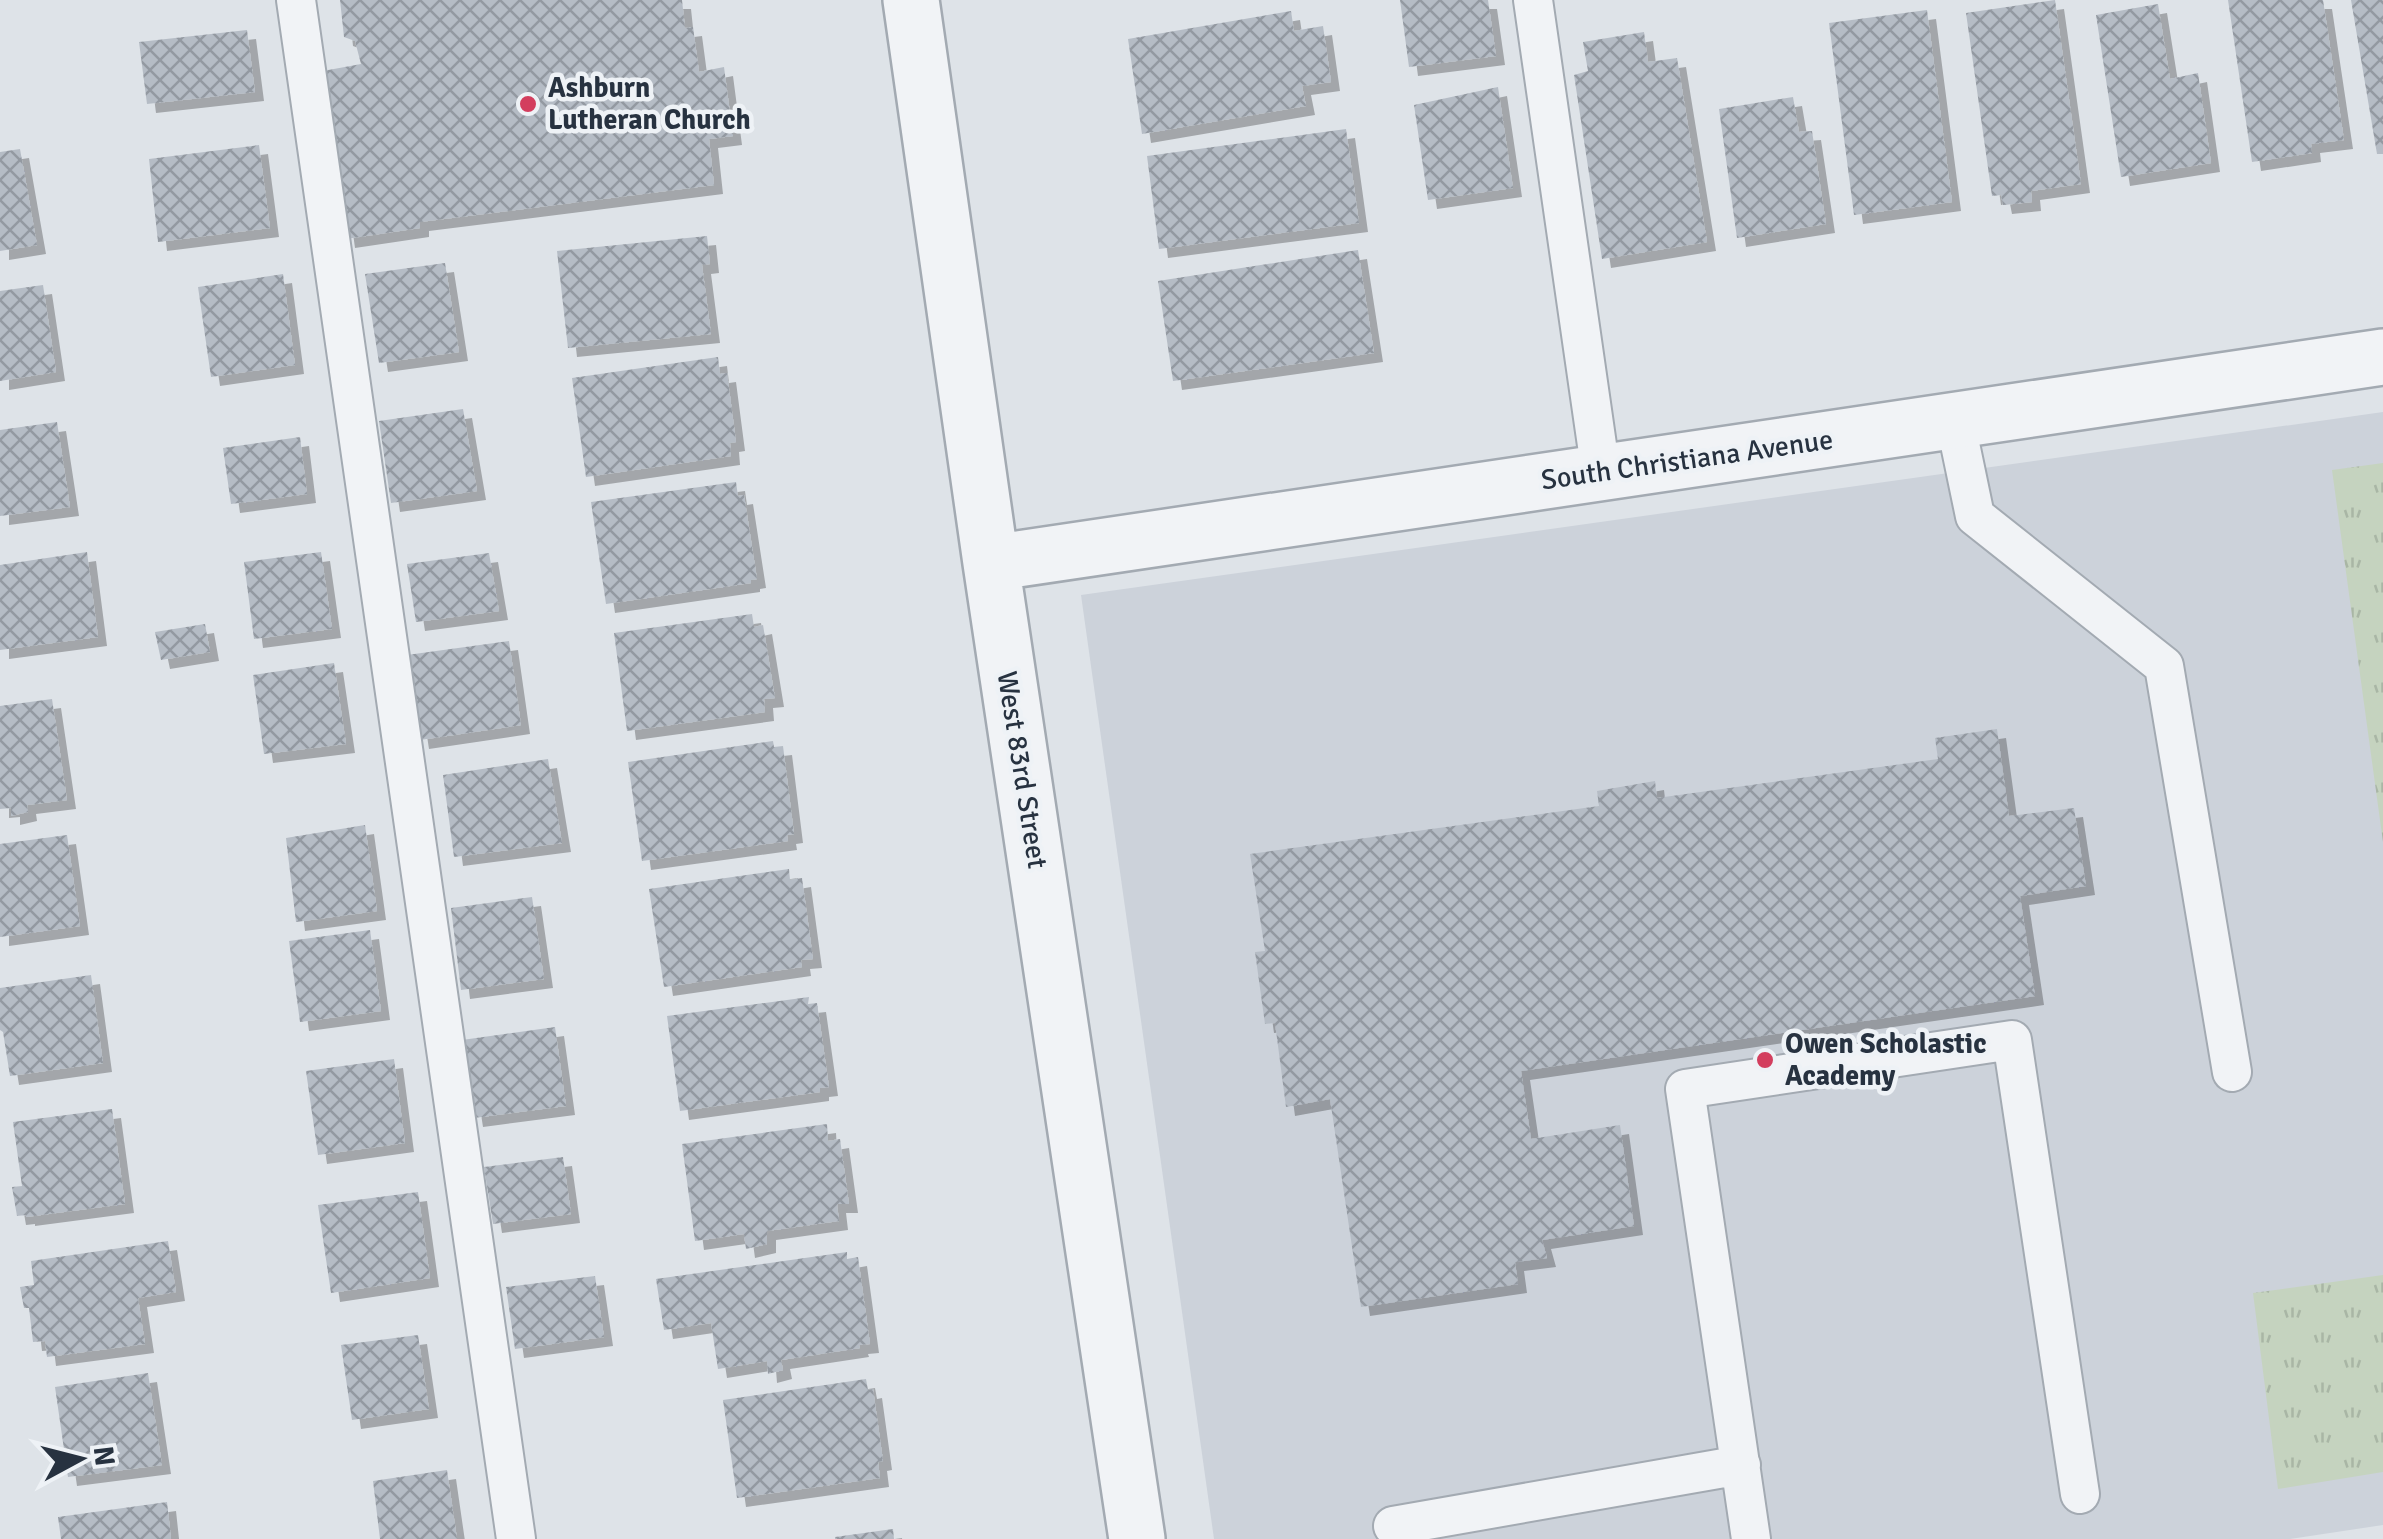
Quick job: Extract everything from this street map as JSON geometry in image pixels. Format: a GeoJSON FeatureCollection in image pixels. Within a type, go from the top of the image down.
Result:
{"type":"FeatureCollection","features":[{"type":"Feature","properties":{"kind":"street","name":"West 83rd Street"},"geometry":{"type":"LineString","coordinates":[[911,0],[1137,1539]]}},
{"type":"Feature","properties":{"kind":"street","name":"South Christiana Avenue"},"geometry":{"type":"LineString","coordinates":[[991,563],[2383,356]]}},
{"type":"Feature","properties":{"kind":"lane"},"geometry":{"type":"LineString","coordinates":[[296,0],[516,1539]]}},
{"type":"Feature","properties":{"kind":"lane"},"geometry":{"type":"LineString","coordinates":[[1532,0],[1601,473]]}},
{"type":"Feature","properties":{"kind":"lane"},"geometry":{"type":"LineString","coordinates":[[1955,420],[1974,516],[2164,666],[2232,1072]]}},
{"type":"Feature","properties":{"kind":"lane"},"geometry":{"type":"LineString","coordinates":[[1752,1539],[1685,1089],[2012,1040],[2080,1494]]}},
{"type":"Feature","properties":{"kind":"lane"},"geometry":{"type":"LineString","coordinates":[[1393,1526],[1740,1466]]}},
{"type":"Feature","properties":{"kind":"shaded area","name":"Owen Scholastic Academy"},"geometry":{"type":"Polygon","coordinates":[[[2383,412],[2383,1525],[2290,1539],[1214,1539],[1081,595],[2383,412]]]}},
{"type":"Feature","properties":{"kind":"green space"},"geometry":{"type":"Polygon","coordinates":[[[2383,463],[2383,842],[2332,470],[2383,463]]]}},
{"type":"Feature","properties":{"kind":"green space"},"geometry":{"type":"Polygon","coordinates":[[[2383,1275],[2383,1472],[2278,1489],[2253,1293],[2383,1275]]]}},
{"type":"Feature","properties":{"kind":"building","name":"Ashburn Lutheran Church"},"geometry":{"type":"Polygon","coordinates":[[[340,0],[682,0],[685,28],[693,27],[699,72],[724,67],[733,136],[709,139],[714,185],[420,222],[420,228],[346,239],[323,71],[361,64],[355,41],[344,37],[340,0]]]}},
{"type":"Feature","properties":{"kind":"building"},"geometry":{"type":"Polygon","coordinates":[[[1400,0],[1488,0],[1496,56],[1409,67],[1400,0]]]}},
{"type":"Feature","properties":{"kind":"building"},"geometry":{"type":"Polygon","coordinates":[[[2055,0],[2081,184],[2031,191],[2032,202],[2003,205],[2001,195],[1992,196],[1966,13],[2055,0]]]}},
{"type":"Feature","properties":{"kind":"building"},"geometry":{"type":"Polygon","coordinates":[[[2228,0],[2323,0],[2344,140],[2311,144],[2312,153],[2252,162],[2228,0]]]}},
{"type":"Feature","properties":{"kind":"building"},"geometry":{"type":"Polygon","coordinates":[[[2351,0],[2383,0],[2383,154],[2377,154],[2351,0]]]}},
{"type":"Feature","properties":{"kind":"building"},"geometry":{"type":"Polygon","coordinates":[[[2158,4],[2170,79],[2198,73],[2211,163],[2121,177],[2096,15],[2158,4]]]}},
{"type":"Feature","properties":{"kind":"building"},"geometry":{"type":"Polygon","coordinates":[[[1927,10],[1952,202],[1854,215],[1829,23],[1927,10]]]}},
{"type":"Feature","properties":{"kind":"building"},"geometry":{"type":"Polygon","coordinates":[[[1291,11],[1294,31],[1323,26],[1331,82],[1302,86],[1306,106],[1142,134],[1128,39],[1291,11]]]}},
{"type":"Feature","properties":{"kind":"building"},"geometry":{"type":"Polygon","coordinates":[[[247,30],[255,92],[147,104],[139,42],[247,30]]]}},
{"type":"Feature","properties":{"kind":"building"},"geometry":{"type":"Polygon","coordinates":[[[1644,32],[1648,62],[1677,58],[1707,242],[1602,259],[1574,75],[1588,71],[1583,42],[1644,32]]]}},
{"type":"Feature","properties":{"kind":"building"},"geometry":{"type":"Polygon","coordinates":[[[1498,87],[1513,188],[1428,200],[1414,105],[1498,87]]]}},
{"type":"Feature","properties":{"kind":"building"},"geometry":{"type":"Polygon","coordinates":[[[1793,97],[1799,132],[1812,131],[1826,224],[1737,238],[1719,109],[1793,97]]]}},
{"type":"Feature","properties":{"kind":"building"},"geometry":{"type":"Polygon","coordinates":[[[1346,129],[1359,223],[1159,249],[1147,156],[1346,129]]]}},
{"type":"Feature","properties":{"kind":"building"},"geometry":{"type":"Polygon","coordinates":[[[259,145],[270,228],[158,242],[149,159],[259,145]]]}},
{"type":"Feature","properties":{"kind":"building"},"geometry":{"type":"Polygon","coordinates":[[[20,149],[37,245],[0,251],[0,152],[20,149]]]}},
{"type":"Feature","properties":{"kind":"building"},"geometry":{"type":"Polygon","coordinates":[[[707,236],[710,264],[702,265],[711,334],[568,348],[557,251],[707,236]]]}},
{"type":"Feature","properties":{"kind":"building"},"geometry":{"type":"Polygon","coordinates":[[[1358,250],[1374,353],[1173,381],[1158,281],[1358,250]]]}},
{"type":"Feature","properties":{"kind":"building"},"geometry":{"type":"Polygon","coordinates":[[[445,263],[459,352],[379,363],[365,274],[445,263]]]}},
{"type":"Feature","properties":{"kind":"building"},"geometry":{"type":"Polygon","coordinates":[[[283,274],[295,365],[211,377],[198,287],[283,274]]]}},
{"type":"Feature","properties":{"kind":"building"},"geometry":{"type":"Polygon","coordinates":[[[43,285],[56,372],[0,381],[0,291],[43,285]]]}},
{"type":"Feature","properties":{"kind":"building"},"geometry":{"type":"Polygon","coordinates":[[[718,357],[720,374],[727,373],[736,442],[730,443],[731,456],[586,477],[572,378],[718,357]]]}},
{"type":"Feature","properties":{"kind":"building"},"geometry":{"type":"Polygon","coordinates":[[[463,409],[477,491],[391,503],[379,421],[463,409]]]}},
{"type":"Feature","properties":{"kind":"building"},"geometry":{"type":"Polygon","coordinates":[[[57,422],[70,507],[0,516],[0,430],[57,422]]]}},
{"type":"Feature","properties":{"kind":"building"},"geometry":{"type":"Polygon","coordinates":[[[300,437],[307,494],[231,504],[223,448],[300,437]]]}},
{"type":"Feature","properties":{"kind":"building"},"geometry":{"type":"Polygon","coordinates":[[[736,482],[738,496],[744,495],[757,579],[606,604],[591,502],[736,482]]]}},
{"type":"Feature","properties":{"kind":"building"},"geometry":{"type":"Polygon","coordinates":[[[87,552],[98,637],[0,650],[0,565],[87,552]]]}},
{"type":"Feature","properties":{"kind":"building"},"geometry":{"type":"Polygon","coordinates":[[[321,552],[332,629],[254,639],[244,562],[321,552]]]}},
{"type":"Feature","properties":{"kind":"building"},"geometry":{"type":"Polygon","coordinates":[[[489,553],[499,611],[416,622],[407,564],[489,553]]]}},
{"type":"Feature","properties":{"kind":"building"},"geometry":{"type":"Polygon","coordinates":[[[752,614],[754,627],[763,625],[775,698],[764,699],[765,712],[627,731],[614,633],[752,614]]]}},
{"type":"Feature","properties":{"kind":"building"},"geometry":{"type":"Polygon","coordinates":[[[205,624],[210,652],[161,660],[155,632],[205,624]]]}},
{"type":"Feature","properties":{"kind":"building"},"geometry":{"type":"Polygon","coordinates":[[[509,641],[521,725],[420,740],[407,655],[509,641]]]}},
{"type":"Feature","properties":{"kind":"building"},"geometry":{"type":"Polygon","coordinates":[[[334,663],[346,744],[264,754],[253,675],[334,663]]]}},
{"type":"Feature","properties":{"kind":"building"},"geometry":{"type":"Polygon","coordinates":[[[52,699],[67,800],[27,805],[28,812],[11,816],[11,808],[0,809],[0,706],[52,699]]]}},
{"type":"Feature","properties":{"kind":"building"},"geometry":{"type":"Polygon","coordinates":[[[1997,729],[2009,816],[2074,808],[2086,886],[2020,896],[2035,996],[1521,1071],[1531,1139],[1620,1125],[1634,1226],[1542,1240],[1547,1258],[1515,1262],[1518,1284],[1361,1307],[1330,1099],[1286,1107],[1275,1023],[1265,1024],[1255,952],[1265,951],[1250,854],[1599,806],[1597,791],[1655,781],[1657,798],[1938,759],[1935,738],[1997,729]]]}},
{"type":"Feature","properties":{"kind":"building"},"geometry":{"type":"Polygon","coordinates":[[[773,741],[774,747],[783,746],[794,834],[787,835],[788,841],[642,861],[628,762],[773,741]]]}},
{"type":"Feature","properties":{"kind":"building"},"geometry":{"type":"Polygon","coordinates":[[[548,759],[562,843],[454,857],[443,775],[548,759]]]}},
{"type":"Feature","properties":{"kind":"building"},"geometry":{"type":"Polygon","coordinates":[[[365,825],[377,911],[296,922],[286,838],[365,825]]]}},
{"type":"Feature","properties":{"kind":"building"},"geometry":{"type":"Polygon","coordinates":[[[67,835],[80,926],[0,937],[0,844],[67,835]]]}},
{"type":"Feature","properties":{"kind":"building"},"geometry":{"type":"Polygon","coordinates":[[[789,869],[790,880],[802,878],[813,959],[801,960],[802,967],[664,987],[649,889],[789,869]]]}},
{"type":"Feature","properties":{"kind":"building"},"geometry":{"type":"Polygon","coordinates":[[[532,897],[544,979],[461,990],[451,908],[532,897]]]}},
{"type":"Feature","properties":{"kind":"building"},"geometry":{"type":"Polygon","coordinates":[[[370,930],[381,1011],[300,1022],[289,941],[370,930]]]}},
{"type":"Feature","properties":{"kind":"building"},"geometry":{"type":"Polygon","coordinates":[[[91,975],[103,1063],[10,1076],[0,1030],[0,988],[91,975]]]}},
{"type":"Feature","properties":{"kind":"building"},"geometry":{"type":"Polygon","coordinates":[[[809,997],[808,1004],[817,1003],[829,1087],[820,1088],[820,1092],[680,1111],[667,1016],[809,997]]]}},
{"type":"Feature","properties":{"kind":"building"},"geometry":{"type":"Polygon","coordinates":[[[555,1027],[566,1106],[474,1118],[462,1040],[555,1027]]]}},
{"type":"Feature","properties":{"kind":"building"},"geometry":{"type":"Polygon","coordinates":[[[394,1059],[405,1143],[318,1155],[306,1071],[394,1059]]]}},
{"type":"Feature","properties":{"kind":"building"},"geometry":{"type":"Polygon","coordinates":[[[112,1109],[125,1204],[17,1216],[12,1187],[22,1186],[13,1122],[112,1109]]]}},
{"type":"Feature","properties":{"kind":"building"},"geometry":{"type":"Polygon","coordinates":[[[827,1124],[828,1141],[840,1139],[849,1204],[837,1204],[839,1221],[767,1231],[767,1244],[746,1249],[744,1234],[695,1241],[682,1144],[827,1124]]]}},
{"type":"Feature","properties":{"kind":"building"},"geometry":{"type":"Polygon","coordinates":[[[563,1157],[571,1214],[493,1224],[484,1167],[563,1157]]]}},
{"type":"Feature","properties":{"kind":"building"},"geometry":{"type":"Polygon","coordinates":[[[418,1192],[430,1278],[331,1293],[318,1205],[418,1192]]]}},
{"type":"Feature","properties":{"kind":"building"},"geometry":{"type":"Polygon","coordinates":[[[168,1241],[176,1292],[138,1298],[145,1344],[47,1357],[45,1341],[33,1342],[29,1308],[24,1308],[20,1287],[34,1285],[31,1261],[168,1241]]]}},
{"type":"Feature","properties":{"kind":"building"},"geometry":{"type":"Polygon","coordinates":[[[847,1252],[847,1259],[858,1257],[870,1344],[781,1360],[783,1370],[768,1374],[767,1361],[718,1369],[711,1323],[664,1330],[656,1279],[847,1252]]]}},
{"type":"Feature","properties":{"kind":"building"},"geometry":{"type":"Polygon","coordinates":[[[595,1276],[604,1337],[515,1349],[506,1287],[595,1276]]]}},
{"type":"Feature","properties":{"kind":"building"},"geometry":{"type":"Polygon","coordinates":[[[418,1335],[429,1409],[352,1420],[341,1345],[418,1335]]]}},
{"type":"Feature","properties":{"kind":"building"},"geometry":{"type":"Polygon","coordinates":[[[148,1373],[162,1465],[68,1477],[55,1387],[148,1373]]]}},
{"type":"Feature","properties":{"kind":"building"},"geometry":{"type":"Polygon","coordinates":[[[866,1379],[868,1390],[873,1389],[883,1461],[878,1462],[880,1478],[737,1498],[723,1400],[866,1379]]]}},
{"type":"Feature","properties":{"kind":"building"},"geometry":{"type":"Polygon","coordinates":[[[447,1470],[457,1539],[380,1539],[373,1481],[447,1470]]]}},
{"type":"Feature","properties":{"kind":"building"},"geometry":{"type":"Polygon","coordinates":[[[167,1502],[171,1539],[61,1539],[58,1517],[167,1502]]]}},
{"type":"Feature","properties":{"kind":"building"},"geometry":{"type":"Polygon","coordinates":[[[893,1529],[894,1539],[835,1539],[835,1537],[893,1529]]]}},
{"type":"Feature","properties":{"kind":"place","name":"Ashburn Lutheran Church"},"geometry":{"type":"Point","coordinates":[528,104]}},
{"type":"Feature","properties":{"kind":"place","name":"Owen Scholastic Academy"},"geometry":{"type":"Point","coordinates":[1765,1060]}}]}
